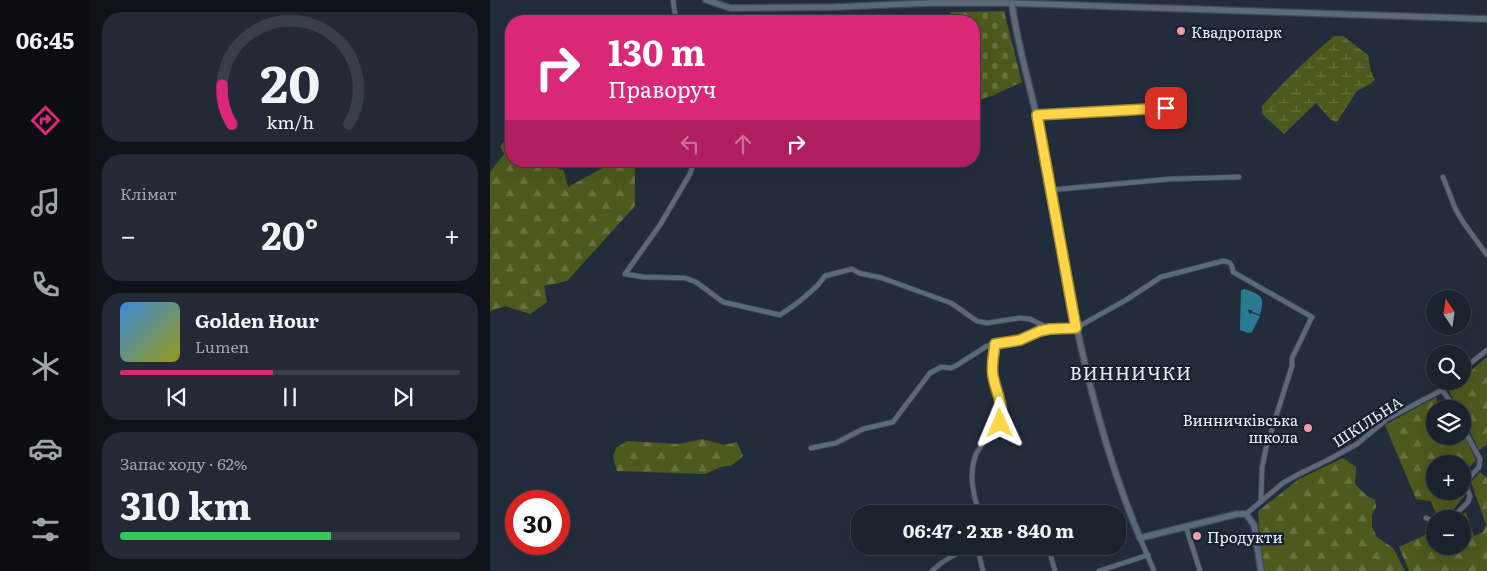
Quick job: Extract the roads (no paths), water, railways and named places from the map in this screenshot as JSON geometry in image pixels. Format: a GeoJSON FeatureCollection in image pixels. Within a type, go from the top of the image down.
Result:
{"type":"FeatureCollection","features":[{"type":"Feature","properties":{"kind":"street"},"geometry":{"type":"LineString","coordinates":[[673,0],[675,15]]}},
{"type":"Feature","properties":{"kind":"street"},"geometry":{"type":"LineString","coordinates":[[706,0],[730,8],[1012,3],[1487,20]]}},
{"type":"Feature","properties":{"kind":"street"},"geometry":{"type":"LineString","coordinates":[[1012,3],[1021,52],[1037,115],[1076,328],[1114,468],[1154,571]]}},
{"type":"Feature","properties":{"kind":"street"},"geometry":{"type":"LineString","coordinates":[[1037,115],[1182,107]]}},
{"type":"Feature","properties":{"kind":"street"},"geometry":{"type":"LineString","coordinates":[[692,167],[690,174],[660,225],[625,274],[644,277],[685,278],[696,282],[723,302],[780,315],[800,301],[825,276],[852,270],[882,278],[951,303],[977,321],[987,323],[1020,318],[1030,319],[1050,329]]}},
{"type":"Feature","properties":{"kind":"street"},"geometry":{"type":"LineString","coordinates":[[1050,190],[1170,179],[1240,177]]}},
{"type":"Feature","properties":{"kind":"street"},"geometry":{"type":"LineString","coordinates":[[1443,177],[1455,208],[1487,255]]}},
{"type":"Feature","properties":{"kind":"street"},"geometry":{"type":"LineString","coordinates":[[811,448],[836,444],[863,429],[893,422],[930,374],[941,367],[951,368],[979,351],[995,344],[1020,340],[1040,331],[1076,328],[1126,300],[1161,277],[1223,260],[1232,265],[1233,272],[1312,317],[1292,358],[1292,366],[1266,448],[1262,468],[1260,502]]}},
{"type":"Feature","properties":{"kind":"street"},"geometry":{"type":"LineString","coordinates":[[977,505],[973,487],[975,456],[984,442],[994,432],[1002,416],[1002,404],[992,373],[995,344]]}},
{"type":"Feature","properties":{"kind":"street"},"geometry":{"type":"LineString","coordinates":[[1471,363],[1487,350]]}},
{"type":"Feature","properties":{"kind":"street"},"geometry":{"type":"LineString","coordinates":[[1442,390],[1449,400]]}},
{"type":"Feature","properties":{"kind":"street","name":"ШКІЛЬНА"},"geometry":{"type":"LineString","coordinates":[[1246,514],[1283,483],[1357,444],[1387,419],[1442,390]]}},
{"type":"Feature","properties":{"kind":"street"},"geometry":{"type":"LineString","coordinates":[[1460,510],[1468,502],[1470,496],[1466,486],[1468,479],[1479,467],[1480,459],[1471,442]]}},
{"type":"Feature","properties":{"kind":"street"},"geometry":{"type":"LineString","coordinates":[[1140,538],[1237,514],[1246,514],[1254,525],[1261,571]]}},
{"type":"Feature","properties":{"kind":"street"},"geometry":{"type":"LineString","coordinates":[[1186,527],[1200,571]]}},
{"type":"Feature","properties":{"kind":"street"},"geometry":{"type":"LineString","coordinates":[[932,571],[941,563],[955,555]]}},
{"type":"Feature","properties":{"kind":"street"},"geometry":{"type":"LineString","coordinates":[[979,555],[983,571]]}},
{"type":"Feature","properties":{"kind":"street"},"geometry":{"type":"LineString","coordinates":[[1051,555],[1055,571]]}},
{"type":"Feature","properties":{"kind":"street"},"geometry":{"type":"LineString","coordinates":[[1099,571],[1148,555]]}},
{"type":"Feature","properties":{"kind":"water"},"geometry":{"type":"Polygon","coordinates":[[[1245,289],[1259,295],[1262,300],[1260,315],[1248,310],[1250,314],[1260,316],[1252,332],[1248,333],[1240,330],[1241,290],[1245,289]]]}},
{"type":"Feature","properties":{"kind":"place","name":"Квадропарк"},"geometry":{"type":"Point","coordinates":[1181,31]}},
{"type":"Feature","properties":{"kind":"place","name":"Винничківська школа"},"geometry":{"type":"Point","coordinates":[1308,428]}},
{"type":"Feature","properties":{"kind":"place","name":"Продукти"},"geometry":{"type":"Point","coordinates":[1197,536]}},
{"type":"Feature","properties":{"kind":"district","name":"ВИННИЧКИ"},"geometry":{"type":"Point","coordinates":[1131,372]}}]}
